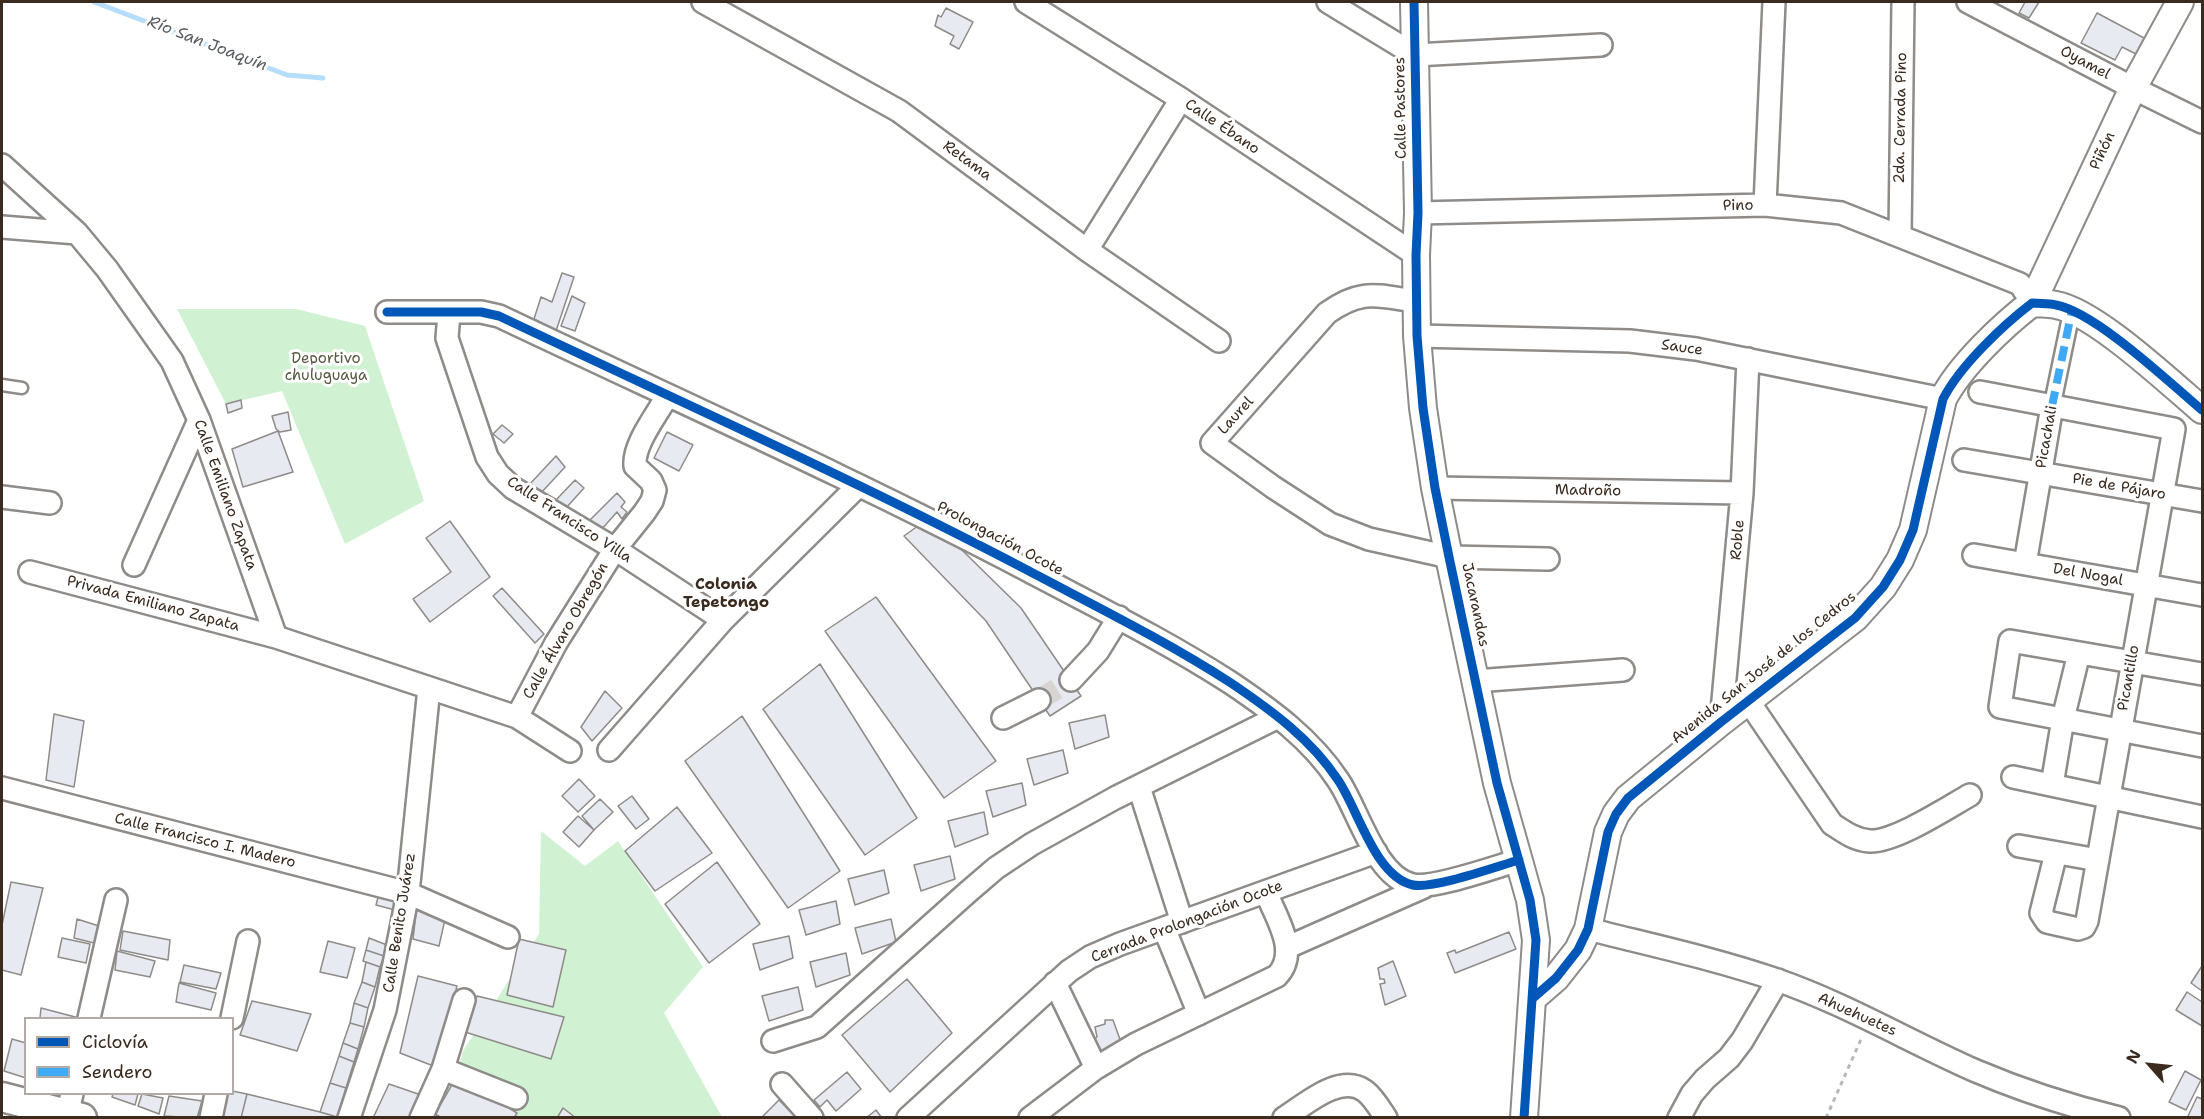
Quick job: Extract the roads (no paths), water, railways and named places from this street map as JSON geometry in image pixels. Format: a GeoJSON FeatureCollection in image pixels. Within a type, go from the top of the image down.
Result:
{"type":"FeatureCollection","features":[{"type":"Feature","properties":{"kind":"main road"},"geometry":{"type":"LineString","coordinates":[[2,1097],[72,1111]]}},
{"type":"Feature","properties":{"kind":"street","name":"Retama"},"geometry":{"type":"LineString","coordinates":[[703,2],[899,111],[1087,250],[1219,341]]}},
{"type":"Feature","properties":{"kind":"street","name":"Calle Ébano"},"geometry":{"type":"LineString","coordinates":[[1026,2],[1181,99],[1416,255]]}},
{"type":"Feature","properties":{"kind":"street"},"geometry":{"type":"LineString","coordinates":[[1328,2],[1415,55],[1601,45]]}},
{"type":"Feature","properties":{"kind":"street","name":"Calle Pastores"},"geometry":{"type":"LineString","coordinates":[[1414,2],[1418,213]]}},
{"type":"Feature","properties":{"kind":"street"},"geometry":{"type":"LineString","coordinates":[[1765,206],[1774,2]]}},
{"type":"Feature","properties":{"kind":"street","name":"2da. Cerrada Pino"},"geometry":{"type":"LineString","coordinates":[[1900,235],[1903,2]]}},
{"type":"Feature","properties":{"kind":"street","name":"Oyamel"},"geometry":{"type":"LineString","coordinates":[[1968,2],[1991,7],[2133,88],[2202,122]]}},
{"type":"Feature","properties":{"kind":"street","name":"Piñón"},"geometry":{"type":"LineString","coordinates":[[2032,303],[2133,88],[2180,2]]}},
{"type":"Feature","properties":{"kind":"street"},"geometry":{"type":"LineString","coordinates":[[1087,250],[1181,99]]}},
{"type":"Feature","properties":{"kind":"street","name":"Calle Emiliano Zapata"},"geometry":{"type":"LineString","coordinates":[[2,165],[77,233],[107,269],[172,361],[199,420],[276,637]]}},
{"type":"Feature","properties":{"kind":"street","name":"Pino"},"geometry":{"type":"LineString","coordinates":[[1418,213],[1765,206],[1841,213],[2020,284],[2032,303]]}},
{"type":"Feature","properties":{"kind":"street","name":"Jacarandas"},"geometry":{"type":"LineString","coordinates":[[1418,213],[1417,336],[1435,488],[1497,783],[1530,900],[1536,940],[1533,998]]}},
{"type":"Feature","properties":{"kind":"street"},"geometry":{"type":"LineString","coordinates":[[2,227],[77,233]]}},
{"type":"Feature","properties":{"kind":"street","name":"Laurel"},"geometry":{"type":"LineString","coordinates":[[1416,301],[1367,295],[1343,302],[1327,314],[1212,443],[1272,487],[1330,524],[1369,539],[1449,557]]}},
{"type":"Feature","properties":{"kind":"street"},"geometry":{"type":"LineString","coordinates":[[2032,303],[2056,305],[2072,310],[2123,345],[2202,410]]}},
{"type":"Feature","properties":{"kind":"street","name":"Avenida San José de los Cedros"},"geometry":{"type":"LineString","coordinates":[[1533,998],[1556,978],[1578,950],[1588,929],[1608,832],[1616,814],[1628,798],[1721,722],[1856,618],[1883,587],[1900,560],[1913,530],[1943,399],[1950,385],[1997,333],[2032,303]]}},
{"type":"Feature","properties":{"kind":"street","name":"Picachali"},"geometry":{"type":"LineString","coordinates":[[2025,564],[2052,406],[2072,310]]}},
{"type":"Feature","properties":{"kind":"street","name":"Prolongación Ocote"},"geometry":{"type":"LineString","coordinates":[[387,312],[481,312],[499,316],[919,513],[1119,617],[1230,682],[1278,717],[1318,754],[1339,781],[1376,852],[1388,869],[1401,881],[1424,887]]}},
{"type":"Feature","properties":{"kind":"street","name":"Calle Francisco Villa"},"geometry":{"type":"LineString","coordinates":[[449,313],[447,338],[487,457],[498,474],[513,488],[615,549],[723,620]]}},
{"type":"Feature","properties":{"kind":"street","name":"Sauce"},"geometry":{"type":"LineString","coordinates":[[1417,336],[1630,341],[1696,349],[1943,399]]}},
{"type":"Feature","properties":{"kind":"street","name":"Roble"},"geometry":{"type":"LineString","coordinates":[[1721,722],[1742,493],[1748,359]]}},
{"type":"Feature","properties":{"kind":"street"},"geometry":{"type":"LineString","coordinates":[[1980,392],[2052,406]]}},
{"type":"Feature","properties":{"kind":"street","name":"Calle Álvaro Obregón"},"geometry":{"type":"LineString","coordinates":[[517,717],[556,643],[615,549],[652,501],[655,490],[651,481],[635,466],[634,457],[667,396]]}},
{"type":"Feature","properties":{"kind":"street","name":"Picantillo"},"geometry":{"type":"LineString","coordinates":[[2052,406],[2174,429],[2087,921],[2084,927],[2078,929],[2047,922],[2041,914],[2056,853]]}},
{"type":"Feature","properties":{"kind":"street"},"geometry":{"type":"LineString","coordinates":[[134,565],[199,420]]}},
{"type":"Feature","properties":{"kind":"street","name":"Pie de Pájaro"},"geometry":{"type":"LineString","coordinates":[[1964,460],[2202,501]]}},
{"type":"Feature","properties":{"kind":"street"},"geometry":{"type":"LineString","coordinates":[[609,750],[723,620],[858,486]]}},
{"type":"Feature","properties":{"kind":"street","name":"Madroño"},"geometry":{"type":"LineString","coordinates":[[1435,488],[1742,493]]}},
{"type":"Feature","properties":{"kind":"street"},"geometry":{"type":"LineString","coordinates":[[2,497],[50,503]]}},
{"type":"Feature","properties":{"kind":"street","name":"Del Nogal"},"geometry":{"type":"LineString","coordinates":[[1974,555],[2202,595]]}},
{"type":"Feature","properties":{"kind":"street"},"geometry":{"type":"LineString","coordinates":[[1449,557],[1548,559]]}},
{"type":"Feature","properties":{"kind":"street","name":"Privada Emiliano Zapata"},"geometry":{"type":"LineString","coordinates":[[30,572],[276,637]]}},
{"type":"Feature","properties":{"kind":"street"},"geometry":{"type":"LineString","coordinates":[[1071,680],[1098,651],[1119,617]]}},
{"type":"Feature","properties":{"kind":"street"},"geometry":{"type":"LineString","coordinates":[[276,637],[517,717],[570,752]]}},
{"type":"Feature","properties":{"kind":"street"},"geometry":{"type":"LineString","coordinates":[[2202,674],[2010,641],[2000,707],[2202,746]]}},
{"type":"Feature","properties":{"kind":"street"},"geometry":{"type":"LineString","coordinates":[[2052,785],[2063,719],[2079,653]]}},
{"type":"Feature","properties":{"kind":"street"},"geometry":{"type":"LineString","coordinates":[[1475,681],[1623,670]]}},
{"type":"Feature","properties":{"kind":"street","name":"Calle Benito Juárez"},"geometry":{"type":"LineString","coordinates":[[349,1118],[385,1010],[408,893],[429,688]]}},
{"type":"Feature","properties":{"kind":"street"},"geometry":{"type":"LineString","coordinates":[[1003,718],[1039,700]]}},
{"type":"Feature","properties":{"kind":"street"},"geometry":{"type":"LineString","coordinates":[[1749,702],[1832,824],[1850,837],[1870,841],[1892,837],[1970,795]]}},
{"type":"Feature","properties":{"kind":"street"},"geometry":{"type":"LineString","coordinates":[[773,1041],[817,1027],[996,868],[1032,844],[1138,787],[1278,717]]}},
{"type":"Feature","properties":{"kind":"street"},"geometry":{"type":"LineString","coordinates":[[2013,777],[2202,816]]}},
{"type":"Feature","properties":{"kind":"street"},"geometry":{"type":"LineString","coordinates":[[1138,787],[1173,925],[1199,1014]]}},
{"type":"Feature","properties":{"kind":"street","name":"Calle Francisco I. Madero"},"geometry":{"type":"LineString","coordinates":[[2,788],[408,893],[508,938]]}},
{"type":"Feature","properties":{"kind":"street"},"geometry":{"type":"LineString","coordinates":[[2019,846],[2098,860]]}},
{"type":"Feature","properties":{"kind":"street","name":"Cerrada Prolongación Ocote"},"geometry":{"type":"LineString","coordinates":[[908,1118],[1055,982],[1090,957],[1376,852]]}},
{"type":"Feature","properties":{"kind":"street"},"geometry":{"type":"LineString","coordinates":[[1288,947],[1424,887],[1519,860]]}},
{"type":"Feature","properties":{"kind":"street"},"geometry":{"type":"LineString","coordinates":[[1030,1118],[1096,1068],[1136,1044],[1277,976],[1285,968],[1288,947],[1266,892]]}},
{"type":"Feature","properties":{"kind":"street"},"geometry":{"type":"LineString","coordinates":[[89,1017],[116,900]]}},
{"type":"Feature","properties":{"kind":"street","name":"Ahuehuetes"},"geometry":{"type":"LineString","coordinates":[[1588,929],[1677,951],[1778,980],[1869,1019],[1976,1071],[2074,1112],[2119,1118]]}},
{"type":"Feature","properties":{"kind":"street"},"geometry":{"type":"LineString","coordinates":[[232,1017],[248,941]]}},
{"type":"Feature","properties":{"kind":"street"},"geometry":{"type":"LineString","coordinates":[[1678,1118],[1692,1094],[1729,1058],[1742,1041],[1778,980]]}},
{"type":"Feature","properties":{"kind":"street"},"geometry":{"type":"LineString","coordinates":[[1055,982],[1096,1068]]}},
{"type":"Feature","properties":{"kind":"street"},"geometry":{"type":"LineString","coordinates":[[1524,1118],[1533,998]]}},
{"type":"Feature","properties":{"kind":"street"},"geometry":{"type":"LineString","coordinates":[[421,1118],[443,1069],[464,1000]]}},
{"type":"Feature","properties":{"kind":"street"},"geometry":{"type":"LineString","coordinates":[[443,1069],[516,1098]]}},
{"type":"Feature","properties":{"kind":"street"},"geometry":{"type":"LineString","coordinates":[[782,1084],[812,1118]]}},
{"type":"Feature","properties":{"kind":"street"},"geometry":{"type":"LineString","coordinates":[[1284,1118],[1339,1084],[1364,1090],[1372,1097],[1386,1118]]}},
{"type":"Feature","properties":{"kind":"street"},"geometry":{"type":"LineString","coordinates":[[211,1118],[216,1095]]}},
{"type":"Feature","properties":{"kind":"lane"},"geometry":{"type":"LineString","coordinates":[[2,385],[22,388]]}},
{"type":"Feature","properties":{"kind":"waterway","name":"Río San Joaquín"},"geometry":{"type":"LineString","coordinates":[[94,2],[287,75],[323,78]]}},
{"type":"Feature","properties":{"kind":"tunnel"},"geometry":{"type":"LineString","coordinates":[[1039,700],[1071,680]]}},
{"type":"Feature","properties":{"kind":"district","name":"Colonia Tepetongo"},"geometry":{"type":"Point","coordinates":[726,594]}},
{"type":"Feature","properties":{"kind":"park label","name":"Deportivo chuluguaya"},"geometry":{"type":"Point","coordinates":[326,368]}}]}
